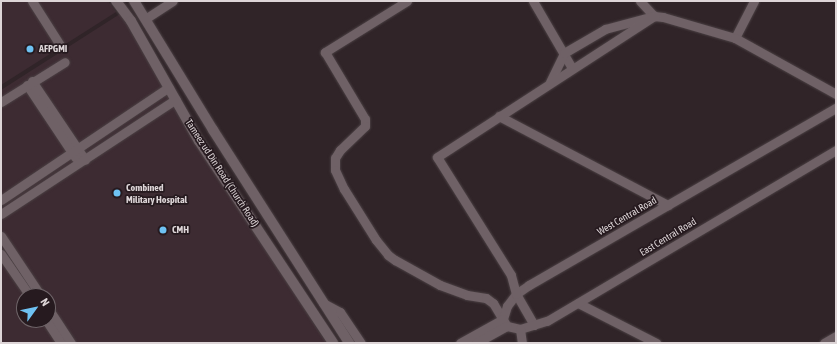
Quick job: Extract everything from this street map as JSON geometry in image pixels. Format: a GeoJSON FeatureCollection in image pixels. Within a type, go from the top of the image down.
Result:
{"type":"FeatureCollection","features":[{"type":"Feature","properties":{"kind":"main road","name":"Tameez ud Din Road (Church Road)"},"geometry":{"type":"LineString","coordinates":[[116,1],[131,21],[199,141],[333,343]]}},
{"type":"Feature","properties":{"kind":"main road","name":"Tameez ud Din Road (Church Road)"},"geometry":{"type":"LineString","coordinates":[[134,1],[213,130],[349,343]]}},
{"type":"Feature","properties":{"kind":"main road"},"geometry":{"type":"LineString","coordinates":[[199,141],[213,130]]}},
{"type":"Feature","properties":{"kind":"street"},"geometry":{"type":"LineString","coordinates":[[32,1],[60,44]]}},
{"type":"Feature","properties":{"kind":"street"},"geometry":{"type":"LineString","coordinates":[[145,19],[173,1]]}},
{"type":"Feature","properties":{"kind":"street"},"geometry":{"type":"LineString","coordinates":[[407,1],[325,52],[365,119],[365,126],[340,150],[335,158],[335,170],[344,189],[376,240],[388,254],[395,260],[440,285],[468,295],[486,298],[493,304],[505,322]]}},
{"type":"Feature","properties":{"kind":"street"},"geometry":{"type":"LineString","coordinates":[[533,1],[572,68]]}},
{"type":"Feature","properties":{"kind":"street"},"geometry":{"type":"LineString","coordinates":[[640,1],[654,16]]}},
{"type":"Feature","properties":{"kind":"street"},"geometry":{"type":"LineString","coordinates":[[735,38],[754,1]]}},
{"type":"Feature","properties":{"kind":"street"},"geometry":{"type":"LineString","coordinates":[[534,325],[516,294],[511,275],[437,157],[550,82],[654,16]]}},
{"type":"Feature","properties":{"kind":"street"},"geometry":{"type":"LineString","coordinates":[[550,82],[564,53],[605,29],[654,16],[685,22],[735,38],[836,94]]}},
{"type":"Feature","properties":{"kind":"street"},"geometry":{"type":"LineString","coordinates":[[1,102],[65,62]]}},
{"type":"Feature","properties":{"kind":"street"},"geometry":{"type":"LineString","coordinates":[[30,83],[82,162]]}},
{"type":"Feature","properties":{"kind":"street"},"geometry":{"type":"LineString","coordinates":[[1,200],[169,87]]}},
{"type":"Feature","properties":{"kind":"street"},"geometry":{"type":"LineString","coordinates":[[1,214],[176,99]]}},
{"type":"Feature","properties":{"kind":"street","name":"West Central Road"},"geometry":{"type":"LineString","coordinates":[[516,294],[836,108]]}},
{"type":"Feature","properties":{"kind":"street"},"geometry":{"type":"LineString","coordinates":[[499,116],[668,205]]}},
{"type":"Feature","properties":{"kind":"street","name":"East Central Road"},"geometry":{"type":"LineString","coordinates":[[505,322],[520,329],[547,321],[836,150]]}},
{"type":"Feature","properties":{"kind":"street","name":"West Central Road"},"geometry":{"type":"LineString","coordinates":[[505,322],[507,306],[516,294],[750,158]]}},
{"type":"Feature","properties":{"kind":"street"},"geometry":{"type":"LineString","coordinates":[[1,236],[35,288]]}},
{"type":"Feature","properties":{"kind":"street"},"geometry":{"type":"LineString","coordinates":[[1,254],[24,288]]}},
{"type":"Feature","properties":{"kind":"street"},"geometry":{"type":"LineString","coordinates":[[323,302],[340,312],[361,343]]}},
{"type":"Feature","properties":{"kind":"street"},"geometry":{"type":"LineString","coordinates":[[578,303],[656,343]]}},
{"type":"Feature","properties":{"kind":"street"},"geometry":{"type":"LineString","coordinates":[[56,320],[71,343]]}},
{"type":"Feature","properties":{"kind":"street"},"geometry":{"type":"LineString","coordinates":[[460,343],[505,322]]}},
{"type":"Feature","properties":{"kind":"street"},"geometry":{"type":"LineString","coordinates":[[476,343],[505,322]]}},
{"type":"Feature","properties":{"kind":"street"},"geometry":{"type":"LineString","coordinates":[[51,328],[61,343]]}},
{"type":"Feature","properties":{"kind":"street"},"geometry":{"type":"LineString","coordinates":[[520,329],[522,343]]}},
{"type":"Feature","properties":{"kind":"street"},"geometry":{"type":"LineString","coordinates":[[824,343],[836,336]]}},
{"type":"Feature","properties":{"kind":"shaded area","name":"AFPGMI"},"geometry":{"type":"Polygon","coordinates":[[[1,1],[108,1],[116,12],[1,85],[1,1]]]}},
{"type":"Feature","properties":{"kind":"shaded area","name":"Combined Military Hospital"},"geometry":{"type":"Polygon","coordinates":[[[123,12],[327,343],[1,343],[1,90],[123,12]]]}},
{"type":"Feature","properties":{"kind":"place","name":"AFPGMI"},"geometry":{"type":"Point","coordinates":[30,49]}},
{"type":"Feature","properties":{"kind":"place","name":"Combined Military Hospital"},"geometry":{"type":"Point","coordinates":[117,193]}},
{"type":"Feature","properties":{"kind":"place","name":"CMH"},"geometry":{"type":"Point","coordinates":[163,230]}}]}
